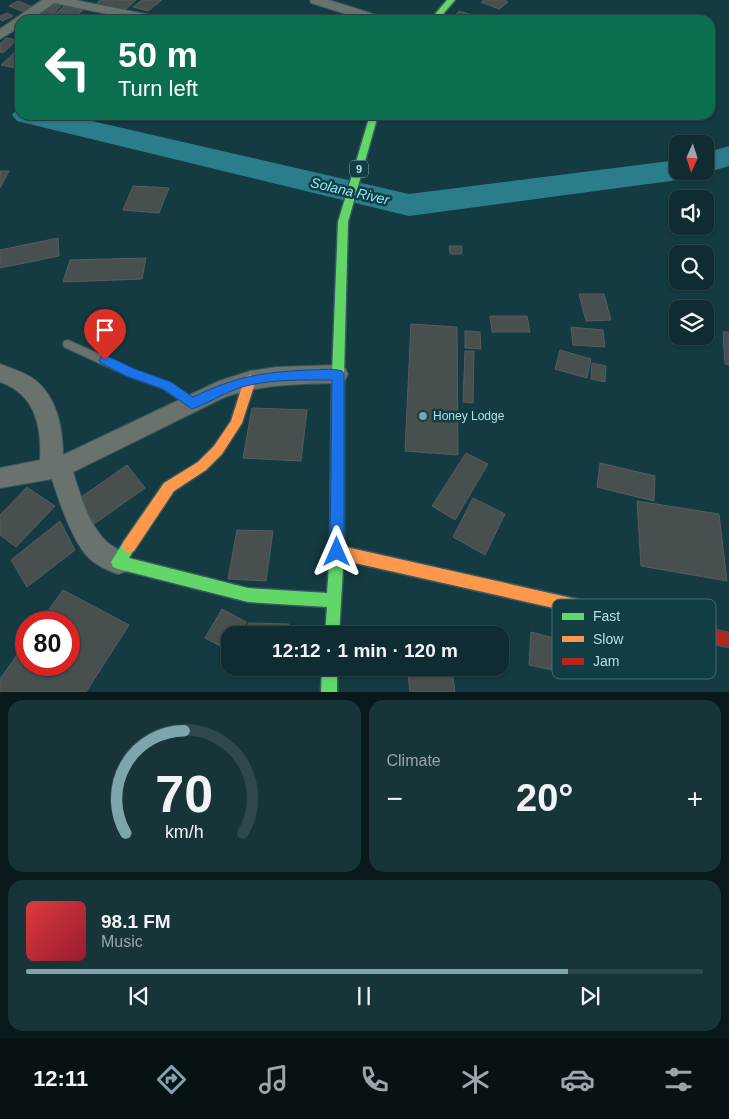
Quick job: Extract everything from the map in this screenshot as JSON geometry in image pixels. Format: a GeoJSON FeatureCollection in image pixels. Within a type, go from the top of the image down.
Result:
{"type":"FeatureCollection","features":[{"type":"Feature","properties":{"kind":"main road"},"geometry":{"type":"LineString","coordinates":[[438,15],[450,0]]}},
{"type":"Feature","properties":{"kind":"main road","name":"9"},"geometry":{"type":"LineString","coordinates":[[333,626],[337,552],[338,374],[343,222],[373,120]]}},
{"type":"Feature","properties":{"kind":"main road"},"geometry":{"type":"LineString","coordinates":[[250,380],[236,423],[218,450],[202,466],[169,487],[118,562],[248,594],[277,598],[334,600]]}},
{"type":"Feature","properties":{"kind":"main road"},"geometry":{"type":"LineString","coordinates":[[337,552],[552,600]]}},
{"type":"Feature","properties":{"kind":"main road"},"geometry":{"type":"LineString","coordinates":[[716,637],[729,640]]}},
{"type":"Feature","properties":{"kind":"main road"},"geometry":{"type":"LineString","coordinates":[[329,692],[330,676]]}},
{"type":"Feature","properties":{"kind":"street"},"geometry":{"type":"LineString","coordinates":[[29,15],[50,0]]}},
{"type":"Feature","properties":{"kind":"street"},"geometry":{"type":"LineString","coordinates":[[56,0],[130,15]]}},
{"type":"Feature","properties":{"kind":"street"},"geometry":{"type":"LineString","coordinates":[[316,0],[362,15]]}},
{"type":"Feature","properties":{"kind":"street"},"geometry":{"type":"LineString","coordinates":[[0,35],[15,25]]}},
{"type":"Feature","properties":{"kind":"street"},"geometry":{"type":"LineString","coordinates":[[0,373],[28,385],[39,398],[50,425],[56,467],[73,509],[99,551],[118,562]]}},
{"type":"Feature","properties":{"kind":"street"},"geometry":{"type":"LineString","coordinates":[[0,478],[56,467],[219,390],[250,380],[278,376],[338,374]]}},
{"type":"Feature","properties":{"kind":"lane"},"geometry":{"type":"LineString","coordinates":[[68,344],[130,373],[167,386],[192,403]]}},
{"type":"Feature","properties":{"kind":"building"},"geometry":{"type":"Polygon","coordinates":[[[100,0],[136,0],[124,11],[94,6],[100,0]]]}},
{"type":"Feature","properties":{"kind":"building"},"geometry":{"type":"Polygon","coordinates":[[[142,0],[162,0],[148,11],[133,7],[142,0]]]}},
{"type":"Feature","properties":{"kind":"building"},"geometry":{"type":"Polygon","coordinates":[[[484,0],[504,0],[508,2],[499,9],[481,2],[484,0]]]}},
{"type":"Feature","properties":{"kind":"building"},"geometry":{"type":"Polygon","coordinates":[[[18,1],[33,7],[24,12],[9,6],[18,1]]]}},
{"type":"Feature","properties":{"kind":"building"},"geometry":{"type":"Polygon","coordinates":[[[51,4],[62,5],[53,15],[41,15],[51,4]]]}},
{"type":"Feature","properties":{"kind":"building"},"geometry":{"type":"Polygon","coordinates":[[[64,6],[83,10],[78,15],[55,15],[64,6]]]}},
{"type":"Feature","properties":{"kind":"building"},"geometry":{"type":"Polygon","coordinates":[[[459,11],[473,15],[456,15],[459,11]]]}},
{"type":"Feature","properties":{"kind":"building"},"geometry":{"type":"Polygon","coordinates":[[[7,13],[13,16],[2,21],[0,16],[7,13]]]}},
{"type":"Feature","properties":{"kind":"building"},"geometry":{"type":"Polygon","coordinates":[[[6,38],[15,40],[3,53],[0,52],[0,44],[6,38]]]}},
{"type":"Feature","properties":{"kind":"building"},"geometry":{"type":"Polygon","coordinates":[[[15,52],[15,68],[1,65],[15,52]]]}},
{"type":"Feature","properties":{"kind":"building"},"geometry":{"type":"Polygon","coordinates":[[[0,171],[9,171],[0,188],[0,171]]]}},
{"type":"Feature","properties":{"kind":"building"},"geometry":{"type":"Polygon","coordinates":[[[133,186],[169,188],[159,213],[123,210],[133,186]]]}},
{"type":"Feature","properties":{"kind":"building"},"geometry":{"type":"Polygon","coordinates":[[[58,238],[59,256],[0,268],[0,250],[58,238]]]}},
{"type":"Feature","properties":{"kind":"building"},"geometry":{"type":"Polygon","coordinates":[[[449,246],[462,246],[462,254],[450,254],[449,246]]]}},
{"type":"Feature","properties":{"kind":"building"},"geometry":{"type":"Polygon","coordinates":[[[146,258],[142,279],[63,282],[70,260],[146,258]]]}},
{"type":"Feature","properties":{"kind":"building"},"geometry":{"type":"Polygon","coordinates":[[[579,294],[604,294],[611,320],[586,321],[579,294]]]}},
{"type":"Feature","properties":{"kind":"building"},"geometry":{"type":"Polygon","coordinates":[[[490,316],[527,316],[530,332],[492,332],[490,316]]]}},
{"type":"Feature","properties":{"kind":"building"},"geometry":{"type":"Polygon","coordinates":[[[411,324],[457,327],[458,455],[405,451],[411,324]]]}},
{"type":"Feature","properties":{"kind":"building"},"geometry":{"type":"Polygon","coordinates":[[[571,327],[603,330],[605,347],[573,345],[571,327]]]}},
{"type":"Feature","properties":{"kind":"building"},"geometry":{"type":"Polygon","coordinates":[[[465,331],[480,332],[481,349],[465,348],[465,331]]]}},
{"type":"Feature","properties":{"kind":"building"},"geometry":{"type":"Polygon","coordinates":[[[723,332],[729,332],[729,365],[725,364],[723,332]]]}},
{"type":"Feature","properties":{"kind":"building"},"geometry":{"type":"Polygon","coordinates":[[[560,350],[591,359],[587,378],[555,369],[560,350]]]}},
{"type":"Feature","properties":{"kind":"building"},"geometry":{"type":"Polygon","coordinates":[[[465,351],[474,351],[473,403],[463,402],[465,351]]]}},
{"type":"Feature","properties":{"kind":"building"},"geometry":{"type":"Polygon","coordinates":[[[592,363],[606,366],[605,382],[591,379],[592,363]]]}},
{"type":"Feature","properties":{"kind":"building"},"geometry":{"type":"Polygon","coordinates":[[[252,408],[307,410],[301,461],[243,458],[252,408]]]}},
{"type":"Feature","properties":{"kind":"building"},"geometry":{"type":"Polygon","coordinates":[[[466,453],[488,464],[455,520],[432,506],[466,453]]]}},
{"type":"Feature","properties":{"kind":"building"},"geometry":{"type":"Polygon","coordinates":[[[600,463],[655,476],[654,501],[597,487],[600,463]]]}},
{"type":"Feature","properties":{"kind":"building"},"geometry":{"type":"Polygon","coordinates":[[[127,465],[145,488],[94,524],[77,500],[127,465]]]}},
{"type":"Feature","properties":{"kind":"building"},"geometry":{"type":"Polygon","coordinates":[[[27,487],[55,506],[16,547],[0,535],[0,515],[27,487]]]}},
{"type":"Feature","properties":{"kind":"building"},"geometry":{"type":"Polygon","coordinates":[[[473,498],[505,514],[485,555],[453,537],[473,498]]]}},
{"type":"Feature","properties":{"kind":"building"},"geometry":{"type":"Polygon","coordinates":[[[637,501],[719,514],[727,581],[641,566],[637,501]]]}},
{"type":"Feature","properties":{"kind":"building"},"geometry":{"type":"Polygon","coordinates":[[[60,521],[75,550],[27,587],[11,560],[60,521]]]}},
{"type":"Feature","properties":{"kind":"building"},"geometry":{"type":"Polygon","coordinates":[[[237,530],[273,531],[266,581],[228,579],[237,530]]]}},
{"type":"Feature","properties":{"kind":"building"},"geometry":{"type":"Polygon","coordinates":[[[63,590],[129,625],[86,692],[0,692],[0,679],[15,658],[15,676],[80,676],[80,611],[48,611],[63,590]]]}},
{"type":"Feature","properties":{"kind":"building"},"geometry":{"type":"Polygon","coordinates":[[[222,609],[246,622],[244,626],[221,626],[221,646],[205,638],[222,609]]]}},
{"type":"Feature","properties":{"kind":"building"},"geometry":{"type":"Polygon","coordinates":[[[248,623],[289,624],[289,626],[248,626],[248,623]]]}},
{"type":"Feature","properties":{"kind":"building"},"geometry":{"type":"Polygon","coordinates":[[[531,632],[552,637],[552,670],[529,665],[531,632]]]}},
{"type":"Feature","properties":{"kind":"building"},"geometry":{"type":"Polygon","coordinates":[[[408,676],[453,676],[455,692],[410,692],[408,676]]]}},
{"type":"Feature","properties":{"kind":"waterway","name":"Solana River"},"geometry":{"type":"LineString","coordinates":[[48,120],[409,205],[669,171]]}},
{"type":"Feature","properties":{"kind":"waterway","name":"Solana River"},"geometry":{"type":"LineString","coordinates":[[714,160],[729,156]]}},
{"type":"Feature","properties":{"kind":"traffic: fast"},"geometry":{"type":"LineString","coordinates":[[438,15],[451,0]]}},
{"type":"Feature","properties":{"kind":"traffic: fast"},"geometry":{"type":"LineString","coordinates":[[333,626],[337,552],[338,374],[343,222],[373,120]]}},
{"type":"Feature","properties":{"kind":"traffic: fast"},"geometry":{"type":"LineString","coordinates":[[129,546],[118,562],[248,595],[334,600]]}},
{"type":"Feature","properties":{"kind":"traffic: fast"},"geometry":{"type":"LineString","coordinates":[[329,692],[330,676]]}},
{"type":"Feature","properties":{"kind":"traffic: slow"},"geometry":{"type":"LineString","coordinates":[[129,546],[169,487],[202,466],[218,450],[236,423],[250,380]]}},
{"type":"Feature","properties":{"kind":"traffic: slow"},"geometry":{"type":"LineString","coordinates":[[337,552],[552,601]]}},
{"type":"Feature","properties":{"kind":"traffic: jam"},"geometry":{"type":"LineString","coordinates":[[716,637],[729,640]]}},
{"type":"Feature","properties":{"kind":"place","name":"Honey Lodge"},"geometry":{"type":"Point","coordinates":[423,416]}},
{"type":"Feature","properties":{"kind":"route"},"geometry":{"type":"LineString","coordinates":[[105,360],[130,373],[167,386],[192,403],[219,390],[250,380],[278,376],[338,374],[337,552]]}}]}
